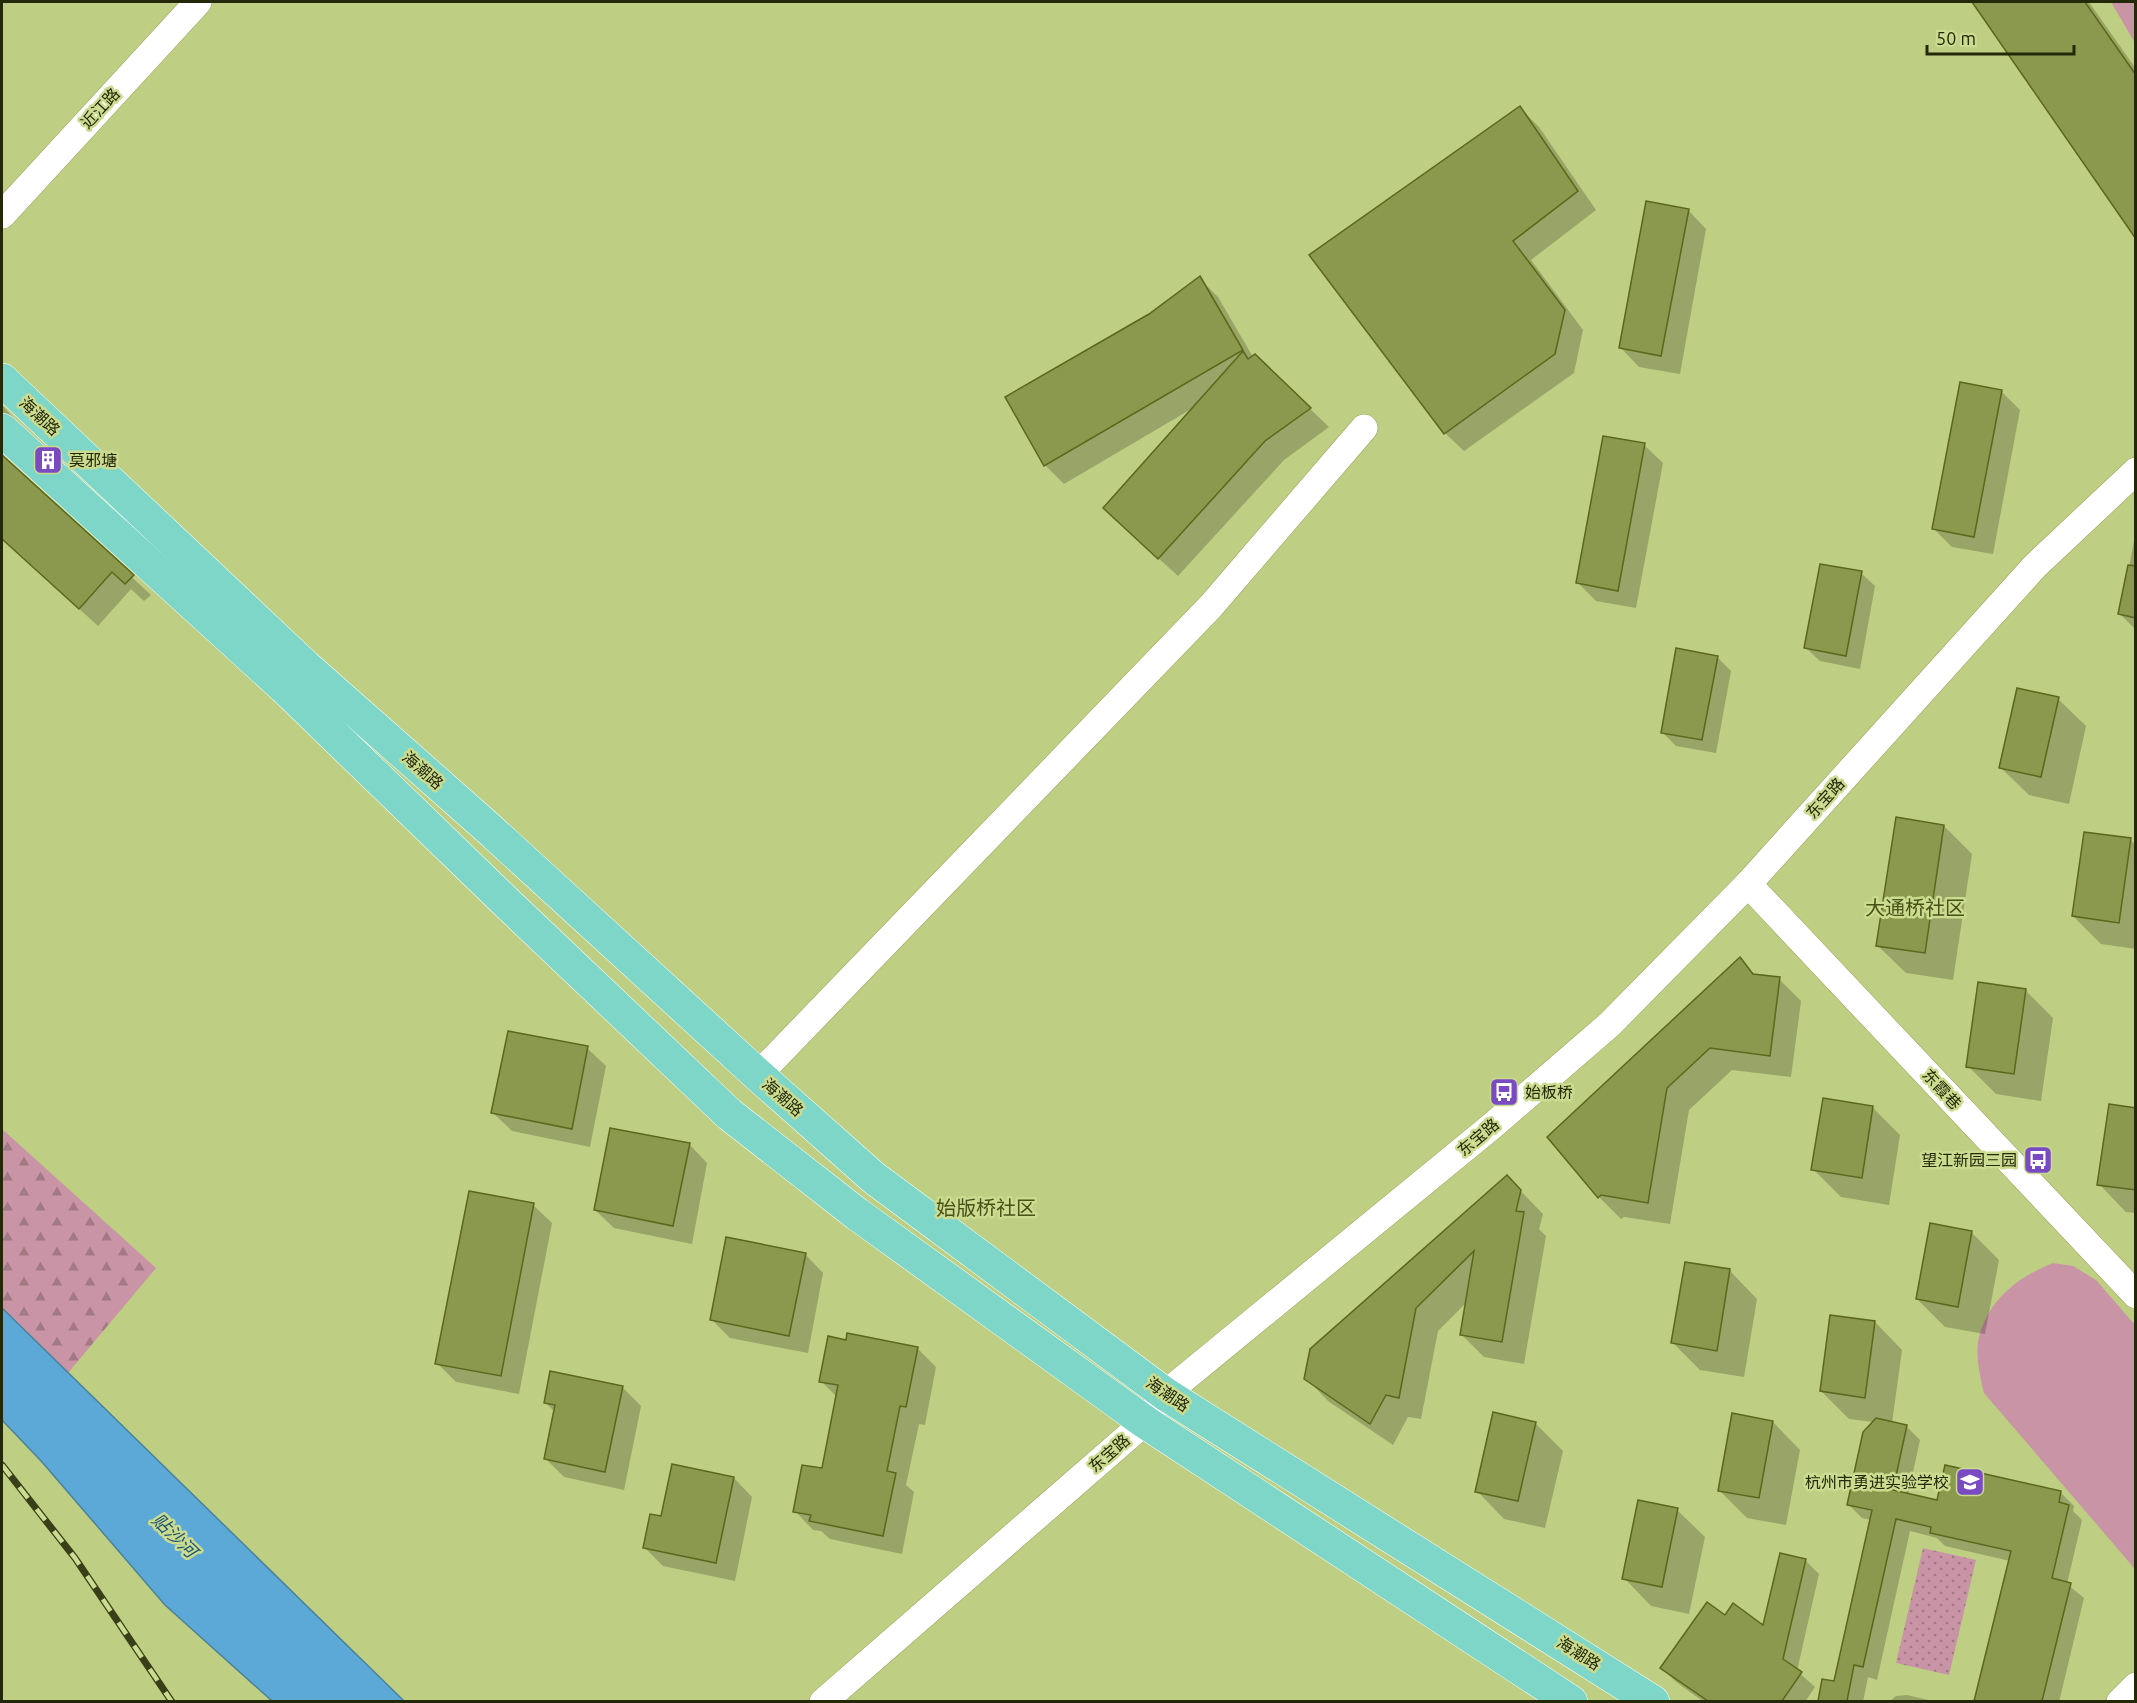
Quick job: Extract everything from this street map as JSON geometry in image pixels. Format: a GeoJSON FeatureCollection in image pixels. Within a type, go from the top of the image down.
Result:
{"type":"FeatureCollection","features":[{"type":"Feature","properties":{"kind":"main road","name":"海潮路"},"geometry":{"type":"LineString","coordinates":[[2,380],[305,666],[504,842],[874,1178],[1165,1394],[1653,1701]]}},
{"type":"Feature","properties":{"kind":"main road"},"geometry":{"type":"LineString","coordinates":[[2,430],[285,688],[729,1114],[857,1214],[1144,1422],[1571,1701]]}},
{"type":"Feature","properties":{"kind":"street","name":"近江路"},"geometry":{"type":"LineString","coordinates":[[2,215],[198,2]]}},
{"type":"Feature","properties":{"kind":"street"},"geometry":{"type":"LineString","coordinates":[[758,1075],[1211,606],[1364,428]]}},
{"type":"Feature","properties":{"kind":"street","name":"东宝路"},"geometry":{"type":"LineString","coordinates":[[822,1701],[1144,1422],[1165,1394],[1492,1126],[1610,1024],[1748,884],[2036,566],[2136,471]]}},
{"type":"Feature","properties":{"kind":"street","name":"东霞巷"},"geometry":{"type":"LineString","coordinates":[[1748,884],[2136,1295]]}},
{"type":"Feature","properties":{"kind":"street"},"geometry":{"type":"LineString","coordinates":[[2120,1701],[2136,1686]]}},
{"type":"Feature","properties":{"kind":"green space"},"geometry":{"type":"Polygon","coordinates":[[[2111,2],[2135,2],[2135,43],[2111,2]]]}},
{"type":"Feature","properties":{"kind":"green space"},"geometry":{"type":"Polygon","coordinates":[[[2,1129],[156,1268],[68,1373],[2,1308],[2,1129]]]}},
{"type":"Feature","properties":{"kind":"green space"},"geometry":{"type":"Polygon","coordinates":[[[2053,1263],[2073,1266],[2096,1280],[2135,1325],[2135,1569],[1984,1393],[1978,1344],[1990,1311],[2017,1283],[2053,1263]]]}},
{"type":"Feature","properties":{"kind":"green space"},"geometry":{"type":"Polygon","coordinates":[[[1923,1548],[1976,1560],[1949,1675],[1896,1663],[1923,1548]]]}},
{"type":"Feature","properties":{"kind":"water","name":"贴沙河"},"geometry":{"type":"Polygon","coordinates":[[[2,1308],[404,1701],[272,1701],[165,1605],[42,1462],[2,1420],[2,1308]]]}},
{"type":"Feature","properties":{"kind":"building"},"geometry":{"type":"Polygon","coordinates":[[[1972,2],[2085,2],[2136,75],[2136,239],[1972,2]]]}},
{"type":"Feature","properties":{"kind":"building"},"geometry":{"type":"Polygon","coordinates":[[[1520,106],[1578,191],[1513,241],[1565,310],[1555,354],[1444,434],[1309,255],[1520,106]]]}},
{"type":"Feature","properties":{"kind":"building"},"geometry":{"type":"Polygon","coordinates":[[[1646,201],[1689,209],[1661,356],[1619,348],[1646,201]]]}},
{"type":"Feature","properties":{"kind":"building"},"geometry":{"type":"Polygon","coordinates":[[[1200,276],[1243,350],[1044,466],[1005,397],[1149,314],[1200,276]]]}},
{"type":"Feature","properties":{"kind":"building"},"geometry":{"type":"Polygon","coordinates":[[[1243,351],[1248,359],[1255,354],[1311,408],[1265,441],[1158,559],[1103,508],[1243,351]]]}},
{"type":"Feature","properties":{"kind":"building"},"geometry":{"type":"Polygon","coordinates":[[[1960,382],[2002,390],[1974,537],[1932,529],[1960,382]]]}},
{"type":"Feature","properties":{"kind":"building"},"geometry":{"type":"Polygon","coordinates":[[[1603,436],[1645,443],[1618,591],[1576,583],[1603,436]]]}},
{"type":"Feature","properties":{"kind":"building"},"geometry":{"type":"Polygon","coordinates":[[[2,455],[134,575],[125,584],[112,572],[79,609],[2,539],[2,455]]]}},
{"type":"Feature","properties":{"kind":"building"},"geometry":{"type":"Polygon","coordinates":[[[1820,564],[1862,571],[1846,656],[1804,648],[1820,564]]]}},
{"type":"Feature","properties":{"kind":"building"},"geometry":{"type":"Polygon","coordinates":[[[2128,565],[2136,566],[2136,618],[2118,614],[2128,565]]]}},
{"type":"Feature","properties":{"kind":"building"},"geometry":{"type":"Polygon","coordinates":[[[1676,648],[1718,656],[1702,740],[1661,733],[1676,648]]]}},
{"type":"Feature","properties":{"kind":"building"},"geometry":{"type":"Polygon","coordinates":[[[2017,688],[2059,697],[2041,777],[1999,768],[2017,688]]]}},
{"type":"Feature","properties":{"kind":"building"},"geometry":{"type":"Polygon","coordinates":[[[1896,817],[1944,825],[1925,953],[1876,946],[1896,817]]]}},
{"type":"Feature","properties":{"kind":"building"},"geometry":{"type":"Polygon","coordinates":[[[2084,832],[2131,838],[2119,923],[2072,916],[2084,832]]]}},
{"type":"Feature","properties":{"kind":"building"},"geometry":{"type":"Polygon","coordinates":[[[1740,957],[1753,974],[1780,977],[1770,1056],[1710,1048],[1667,1088],[1648,1203],[1601,1195],[1598,1198],[1547,1137],[1740,957]]]}},
{"type":"Feature","properties":{"kind":"building"},"geometry":{"type":"Polygon","coordinates":[[[1978,982],[2026,989],[2014,1074],[1966,1067],[1978,982]]]}},
{"type":"Feature","properties":{"kind":"building"},"geometry":{"type":"Polygon","coordinates":[[[508,1031],[588,1046],[572,1129],[491,1113],[508,1031]]]}},
{"type":"Feature","properties":{"kind":"building"},"geometry":{"type":"Polygon","coordinates":[[[1823,1098],[1873,1106],[1862,1178],[1811,1170],[1823,1098]]]}},
{"type":"Feature","properties":{"kind":"building"},"geometry":{"type":"Polygon","coordinates":[[[2109,1104],[2136,1108],[2136,1190],[2097,1185],[2109,1104]]]}},
{"type":"Feature","properties":{"kind":"building"},"geometry":{"type":"Polygon","coordinates":[[[610,1128],[690,1143],[673,1226],[594,1210],[610,1128]]]}},
{"type":"Feature","properties":{"kind":"building"},"geometry":{"type":"Polygon","coordinates":[[[1507,1175],[1521,1190],[1516,1211],[1524,1212],[1502,1342],[1460,1335],[1474,1251],[1416,1308],[1399,1398],[1386,1395],[1370,1424],[1304,1379],[1310,1349],[1507,1175]]]}},
{"type":"Feature","properties":{"kind":"building"},"geometry":{"type":"Polygon","coordinates":[[[469,1191],[534,1203],[501,1376],[435,1364],[469,1191]]]}},
{"type":"Feature","properties":{"kind":"building"},"geometry":{"type":"Polygon","coordinates":[[[1930,1223],[1972,1231],[1958,1307],[1916,1299],[1930,1223]]]}},
{"type":"Feature","properties":{"kind":"building"},"geometry":{"type":"Polygon","coordinates":[[[726,1237],[806,1253],[789,1336],[710,1320],[726,1237]]]}},
{"type":"Feature","properties":{"kind":"building"},"geometry":{"type":"Polygon","coordinates":[[[1685,1262],[1730,1269],[1717,1351],[1671,1343],[1685,1262]]]}},
{"type":"Feature","properties":{"kind":"building"},"geometry":{"type":"Polygon","coordinates":[[[1830,1315],[1875,1321],[1865,1398],[1820,1391],[1830,1315]]]}},
{"type":"Feature","properties":{"kind":"building"},"geometry":{"type":"Polygon","coordinates":[[[847,1333],[918,1347],[906,1407],[900,1406],[887,1471],[896,1473],[883,1536],[809,1521],[811,1515],[793,1512],[802,1465],[822,1468],[838,1385],[819,1382],[828,1336],[846,1340],[847,1333]]]}},
{"type":"Feature","properties":{"kind":"building"},"geometry":{"type":"Polygon","coordinates":[[[550,1371],[623,1386],[605,1472],[544,1459],[555,1405],[544,1403],[550,1371]]]}},
{"type":"Feature","properties":{"kind":"building"},"geometry":{"type":"Polygon","coordinates":[[[1493,1412],[1536,1422],[1518,1501],[1475,1492],[1493,1412]]]}},
{"type":"Feature","properties":{"kind":"building"},"geometry":{"type":"Polygon","coordinates":[[[1732,1413],[1773,1421],[1759,1498],[1718,1491],[1732,1413]]]}},
{"type":"Feature","properties":{"kind":"building"},"geometry":{"type":"Polygon","coordinates":[[[1876,1418],[1907,1425],[1893,1490],[1937,1500],[1945,1465],[2061,1491],[2059,1502],[2069,1505],[2052,1578],[2071,1583],[2042,1701],[1974,1701],[2011,1551],[1930,1533],[1931,1527],[1896,1519],[1863,1667],[1854,1665],[1847,1701],[1818,1701],[1822,1679],[1834,1681],[1872,1510],[1847,1505],[1863,1432],[1876,1418]]]}},
{"type":"Feature","properties":{"kind":"building"},"geometry":{"type":"Polygon","coordinates":[[[672,1464],[734,1477],[716,1563],[643,1548],[650,1514],[661,1516],[672,1464]]]}},
{"type":"Feature","properties":{"kind":"building"},"geometry":{"type":"Polygon","coordinates":[[[1638,1500],[1678,1508],[1662,1587],[1622,1579],[1638,1500]]]}},
{"type":"Feature","properties":{"kind":"building"},"geometry":{"type":"Polygon","coordinates":[[[1780,1553],[1806,1559],[1783,1659],[1802,1672],[1782,1701],[1708,1701],[1660,1668],[1707,1602],[1725,1615],[1733,1603],[1763,1625],[1780,1553]]]}},
{"type":"Feature","properties":{"kind":"railway"},"geometry":{"type":"LineString","coordinates":[[2,1465],[75,1558],[172,1702]]}},
{"type":"Feature","properties":{"kind":"place","name":"莫邪塘"},"geometry":{"type":"Point","coordinates":[48,460]}},
{"type":"Feature","properties":{"kind":"place","name":"始板桥"},"geometry":{"type":"Point","coordinates":[1504,1092]}},
{"type":"Feature","properties":{"kind":"place","name":"望江新园三园"},"geometry":{"type":"Point","coordinates":[2038,1160]}},
{"type":"Feature","properties":{"kind":"place","name":"杭州市勇进实验学校"},"geometry":{"type":"Point","coordinates":[1970,1482]}},
{"type":"Feature","properties":{"kind":"district","name":"大通桥社区"},"geometry":{"type":"Point","coordinates":[1915,907]}},
{"type":"Feature","properties":{"kind":"district","name":"始版桥社区"},"geometry":{"type":"Point","coordinates":[986,1207]}}]}
